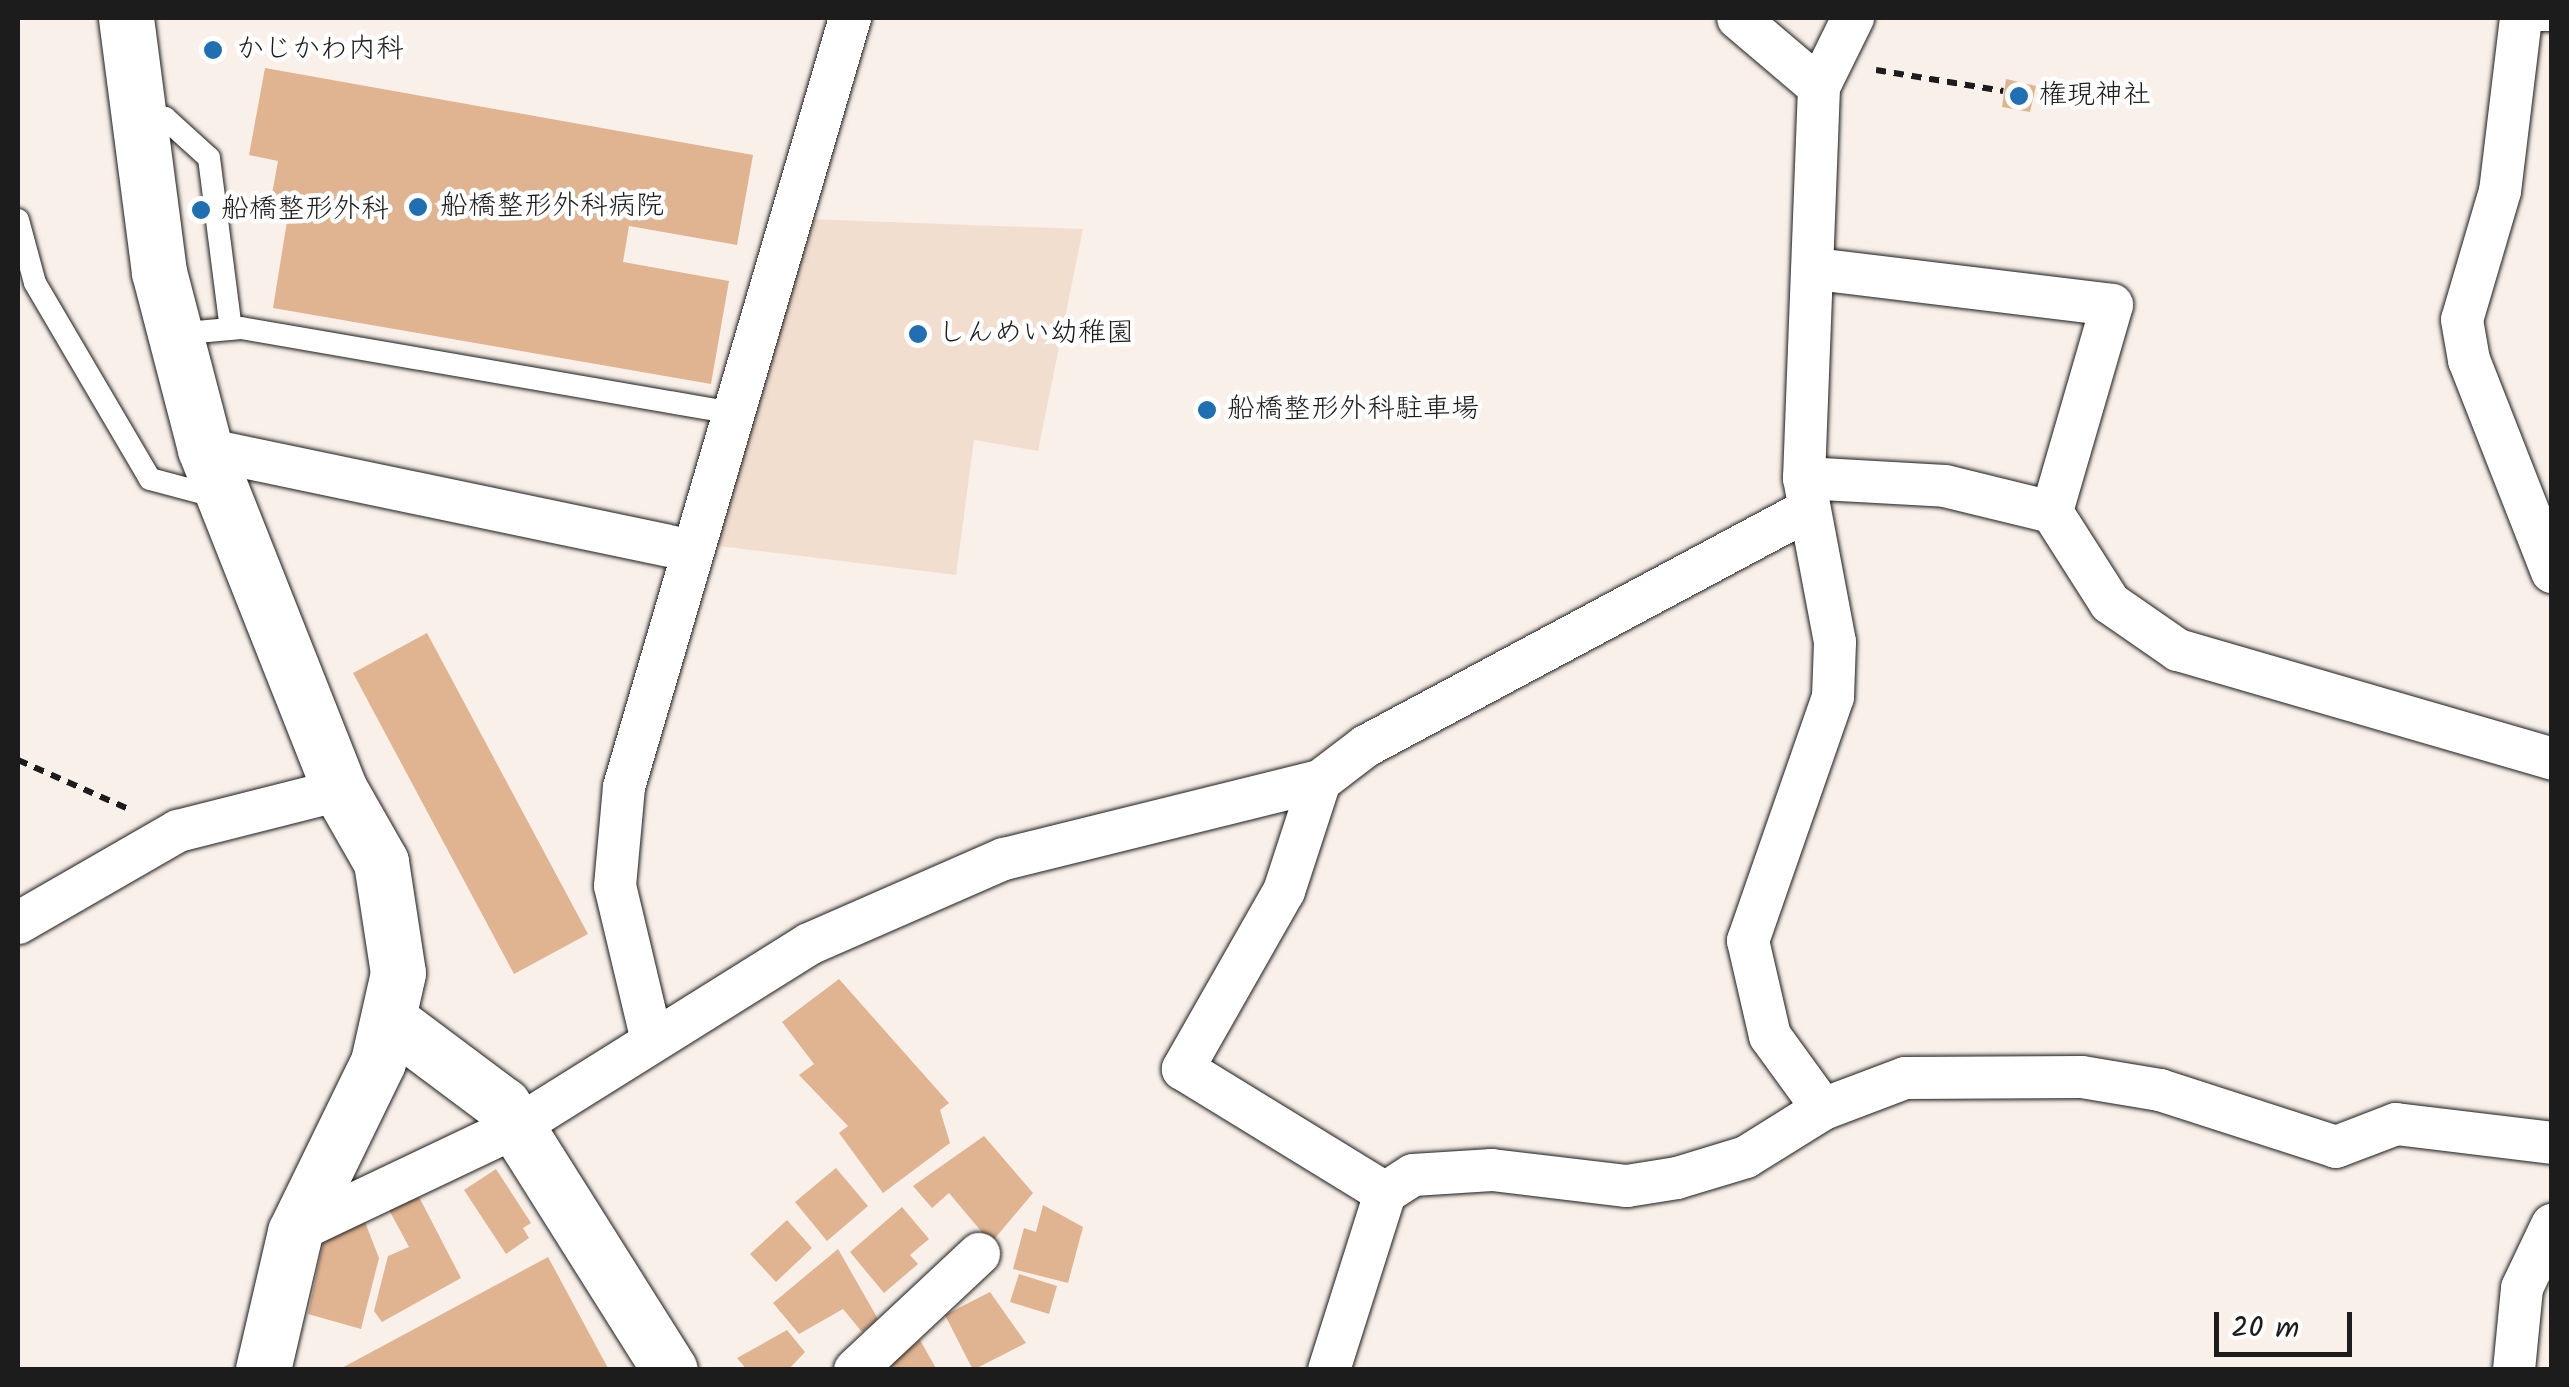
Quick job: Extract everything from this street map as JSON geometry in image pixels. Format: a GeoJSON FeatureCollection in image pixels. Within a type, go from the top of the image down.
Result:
{"type":"FeatureCollection","features":[{"type":"Feature","properties":{"kind":"street"},"geometry":{"type":"LineString","coordinates":[[126,18],[134,110],[175,334],[214,473],[340,790],[381,862],[398,973],[392,1022],[295,1232],[262,1370]]}},
{"type":"Feature","properties":{"kind":"street"},"geometry":{"type":"LineString","coordinates":[[652,1040],[615,886],[624,787],[690,550],[850,18]]}},
{"type":"Feature","properties":{"kind":"street"},"geometry":{"type":"LineString","coordinates":[[1738,18],[1827,75]]}},
{"type":"Feature","properties":{"kind":"street"},"geometry":{"type":"LineString","coordinates":[[1823,1109],[1770,1036],[1748,940],[1833,697],[1835,642],[1804,495],[1827,75],[1853,18]]}},
{"type":"Feature","properties":{"kind":"street"},"geometry":{"type":"LineString","coordinates":[[2531,19],[2500,191],[2462,320],[2469,360],[2552,572]]}},
{"type":"Feature","properties":{"kind":"street"},"geometry":{"type":"LineString","coordinates":[[1816,269],[2112,305],[2052,512]]}},
{"type":"Feature","properties":{"kind":"street"},"geometry":{"type":"LineString","coordinates":[[214,473],[690,550]]}},
{"type":"Feature","properties":{"kind":"street"},"geometry":{"type":"LineString","coordinates":[[295,1232],[518,1126],[809,944],[1004,859],[1320,781],[1366,746],[1804,495],[1946,486],[2052,512],[2110,603],[2178,650],[2552,758]]}},
{"type":"Feature","properties":{"kind":"street"},"geometry":{"type":"LineString","coordinates":[[1320,781],[1284,891],[1183,1069],[1385,1193]]}},
{"type":"Feature","properties":{"kind":"street"},"geometry":{"type":"LineString","coordinates":[[18,923],[178,831],[340,790]]}},
{"type":"Feature","properties":{"kind":"street"},"geometry":{"type":"LineString","coordinates":[[392,1022],[421,1050],[484,1084],[518,1126],[670,1370]]}},
{"type":"Feature","properties":{"kind":"street"},"geometry":{"type":"LineString","coordinates":[[1329,1370],[1385,1193],[1444,1168],[1627,1186],[1677,1178],[1746,1157],[1823,1109],[1905,1078],[1989,1072],[2160,1090],[2336,1147],[2396,1124],[2552,1143]]}},
{"type":"Feature","properties":{"kind":"street"},"geometry":{"type":"LineString","coordinates":[[2514,1370],[2522,1288],[2552,1225]]}},
{"type":"Feature","properties":{"kind":"street"},"geometry":{"type":"LineString","coordinates":[[854,1370],[979,1254]]}},
{"type":"Feature","properties":{"kind":"lane"},"geometry":{"type":"LineString","coordinates":[[134,110],[165,118],[208,158],[231,329]]}},
{"type":"Feature","properties":{"kind":"lane"},"geometry":{"type":"LineString","coordinates":[[18,220],[35,283],[150,479],[214,473]]}},
{"type":"Feature","properties":{"kind":"lane"},"geometry":{"type":"LineString","coordinates":[[175,334],[231,329],[732,412]]}},
{"type":"Feature","properties":{"kind":"path"},"geometry":{"type":"LineString","coordinates":[[1827,75],[2004,91]]}},
{"type":"Feature","properties":{"kind":"path"},"geometry":{"type":"LineString","coordinates":[[18,760],[178,831]]}},
{"type":"Feature","properties":{"kind":"shaded area","name":"しんめい幼稚園"},"geometry":{"type":"Polygon","coordinates":[[[808,219],[1083,229],[1038,451],[974,440],[956,575],[711,545],[808,219]]]}},
{"type":"Feature","properties":{"kind":"building"},"geometry":{"type":"Polygon","coordinates":[[[265,68],[753,155],[737,245],[629,226],[623,262],[729,281],[711,384],[273,308],[289,209],[270,205],[278,161],[249,155],[265,68]]]}},
{"type":"Feature","properties":{"kind":"building"},"geometry":{"type":"Polygon","coordinates":[[[2006,79],[2036,86],[2030,112],[2002,107],[2006,79]]]}},
{"type":"Feature","properties":{"kind":"building"},"geometry":{"type":"Polygon","coordinates":[[[427,633],[588,934],[514,974],[353,673],[427,633]]]}},
{"type":"Feature","properties":{"kind":"building"},"geometry":{"type":"Polygon","coordinates":[[[839,979],[949,1103],[940,1110],[950,1143],[883,1193],[839,1133],[848,1126],[799,1075],[814,1064],[782,1022],[839,979]]]}},
{"type":"Feature","properties":{"kind":"building"},"geometry":{"type":"Polygon","coordinates":[[[984,1136],[1033,1193],[991,1243],[949,1193],[932,1208],[913,1186],[984,1136]]]}},
{"type":"Feature","properties":{"kind":"building"},"geometry":{"type":"Polygon","coordinates":[[[836,1168],[868,1206],[827,1241],[795,1202],[836,1168]]]}},
{"type":"Feature","properties":{"kind":"building"},"geometry":{"type":"Polygon","coordinates":[[[496,1169],[531,1223],[523,1228],[529,1238],[506,1254],[464,1190],[496,1169]]]}},
{"type":"Feature","properties":{"kind":"building"},"geometry":{"type":"Polygon","coordinates":[[[418,1195],[461,1278],[382,1322],[374,1311],[388,1256],[409,1247],[388,1208],[418,1195]]]}},
{"type":"Feature","properties":{"kind":"building"},"geometry":{"type":"Polygon","coordinates":[[[1043,1205],[1083,1227],[1068,1283],[1013,1269],[1024,1228],[1036,1232],[1043,1205]]]}},
{"type":"Feature","properties":{"kind":"building"},"geometry":{"type":"Polygon","coordinates":[[[902,1207],[929,1239],[910,1255],[918,1264],[884,1293],[850,1252],[902,1207]]]}},
{"type":"Feature","properties":{"kind":"building"},"geometry":{"type":"Polygon","coordinates":[[[787,1220],[812,1248],[776,1282],[750,1254],[787,1220]]]}},
{"type":"Feature","properties":{"kind":"building"},"geometry":{"type":"Polygon","coordinates":[[[365,1222],[379,1258],[361,1329],[308,1314],[324,1239],[365,1222]]]}},
{"type":"Feature","properties":{"kind":"building"},"geometry":{"type":"Polygon","coordinates":[[[838,1249],[878,1319],[862,1332],[843,1309],[799,1334],[773,1303],[838,1249]]]}},
{"type":"Feature","properties":{"kind":"building"},"geometry":{"type":"Polygon","coordinates":[[[548,1257],[609,1370],[338,1370],[548,1257]]]}},
{"type":"Feature","properties":{"kind":"building"},"geometry":{"type":"Polygon","coordinates":[[[1019,1274],[1057,1286],[1049,1314],[1010,1302],[1019,1274]]]}},
{"type":"Feature","properties":{"kind":"building"},"geometry":{"type":"Polygon","coordinates":[[[990,1292],[1026,1343],[973,1370],[945,1315],[990,1292]]]}},
{"type":"Feature","properties":{"kind":"building"},"geometry":{"type":"Polygon","coordinates":[[[787,1330],[805,1352],[788,1370],[747,1370],[737,1358],[787,1330]]]}},
{"type":"Feature","properties":{"kind":"building"},"geometry":{"type":"Polygon","coordinates":[[[920,1340],[937,1370],[884,1370],[920,1340]]]}},
{"type":"Feature","properties":{"kind":"place","name":"かじかわ内科"},"geometry":{"type":"Point","coordinates":[213,50]}},
{"type":"Feature","properties":{"kind":"place","name":"権現神社"},"geometry":{"type":"Point","coordinates":[2019,96]}},
{"type":"Feature","properties":{"kind":"place","name":"船橋整形外科病院"},"geometry":{"type":"Point","coordinates":[418,207]}},
{"type":"Feature","properties":{"kind":"place","name":"船橋整形外科"},"geometry":{"type":"Point","coordinates":[201,210]}},
{"type":"Feature","properties":{"kind":"place","name":"しんめい幼稚園"},"geometry":{"type":"Point","coordinates":[918,334]}},
{"type":"Feature","properties":{"kind":"place","name":"船橋整形外科駐車場"},"geometry":{"type":"Point","coordinates":[1207,410]}}]}
